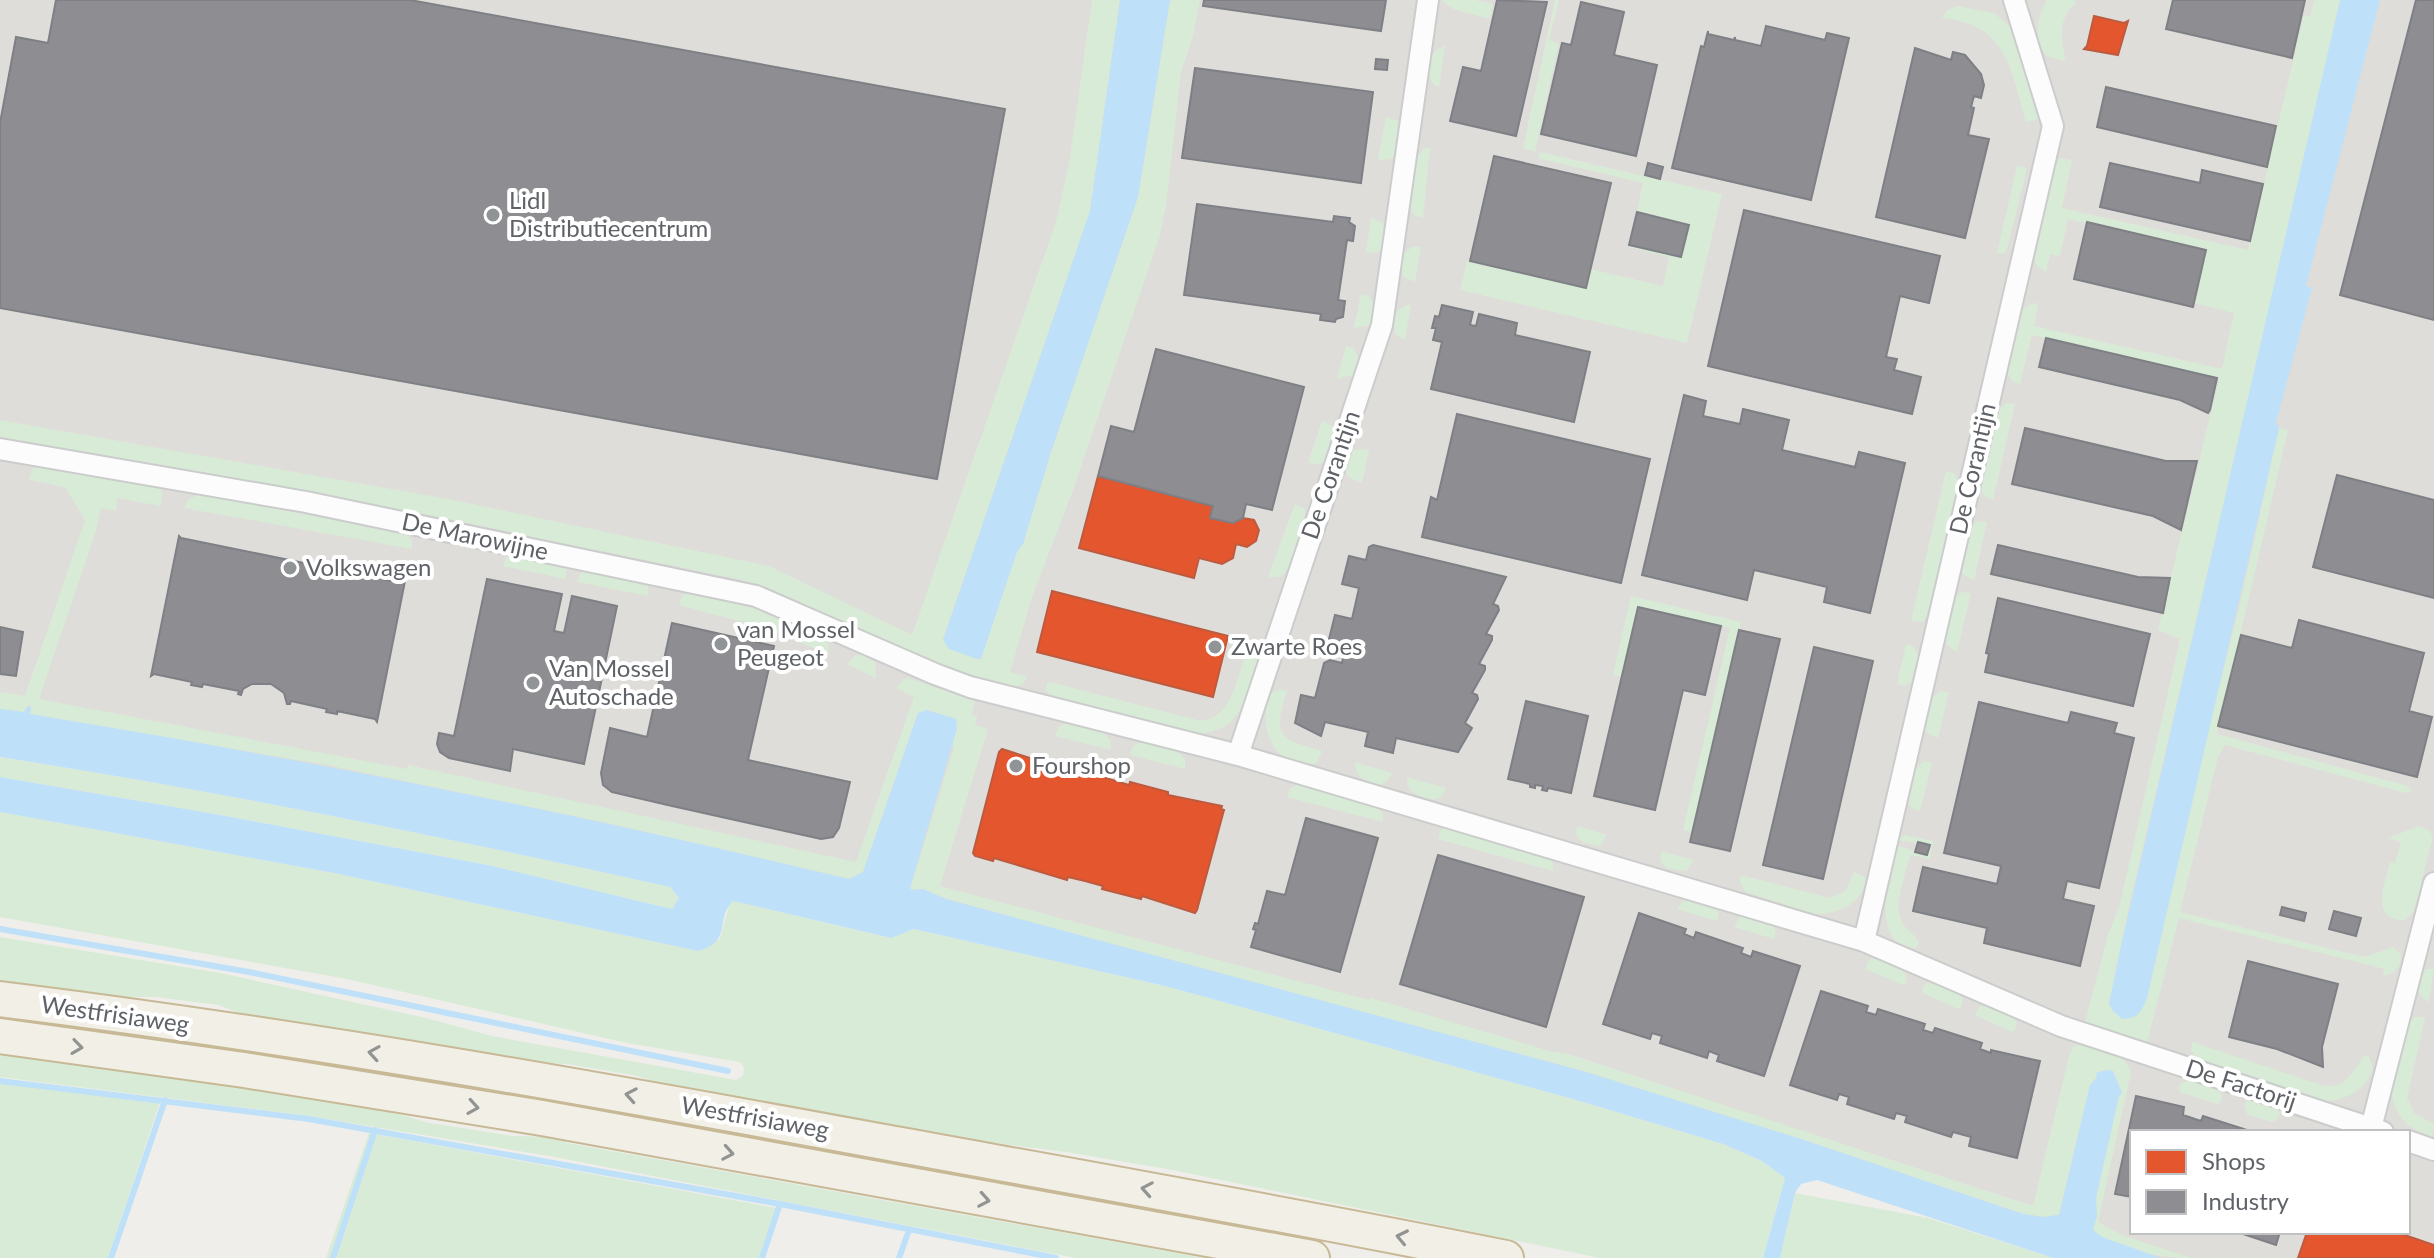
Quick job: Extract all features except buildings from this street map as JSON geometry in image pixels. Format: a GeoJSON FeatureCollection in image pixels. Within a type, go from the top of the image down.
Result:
{"type":"FeatureCollection","features":[{"type":"Feature","properties":{"kind":"highway","name":"Westfrisiaweg"},"geometry":{"type":"LineString","coordinates":[[0,999],[276,1037],[547,1080],[1172,1193],[1506,1258]]}},
{"type":"Feature","properties":{"kind":"highway","name":"Westfrisiaweg"},"geometry":{"type":"LineString","coordinates":[[0,1036],[244,1070],[542,1118],[1312,1258]]}},
{"type":"Feature","properties":{"kind":"street","name":"De Corantijn"},"geometry":{"type":"LineString","coordinates":[[1238,755],[1382,325],[1428,0]]}},
{"type":"Feature","properties":{"kind":"street","name":"De Corantijn"},"geometry":{"type":"LineString","coordinates":[[1864,941],[2053,126],[2014,0]]}},
{"type":"Feature","properties":{"kind":"street","name":"De Marowijne"},"geometry":{"type":"LineString","coordinates":[[0,449],[306,502],[756,596],[970,687],[1238,755]]}},
{"type":"Feature","properties":{"kind":"street"},"geometry":{"type":"LineString","coordinates":[[1238,755],[1864,941]]}},
{"type":"Feature","properties":{"kind":"street","name":"De Factorij"},"geometry":{"type":"LineString","coordinates":[[1864,941],[2061,1026],[2377,1130],[2434,883]]}},
{"type":"Feature","properties":{"kind":"street"},"geometry":{"type":"LineString","coordinates":[[2410,1142],[2434,1150]]}},
{"type":"Feature","properties":{"kind":"shaded area"},"geometry":{"type":"Polygon","coordinates":[[[0,0],[2434,0],[2434,1258],[2118,1258],[1781,1149],[925,922],[0,744],[0,0]]]}},
{"type":"Feature","properties":{"kind":"green space"},"geometry":{"type":"Polygon","coordinates":[[[1092,0],[1120,0],[1090,211],[943,639],[977,658],[980,658],[1017,551],[1023,544],[1138,197],[1170,0],[1200,0],[1193,36],[1181,72],[1166,206],[1159,238],[1072,493],[1032,597],[1010,672],[1027,676],[1024,683],[1014,688],[939,668],[772,589],[742,580],[359,501],[0,438],[0,420],[448,499],[769,566],[912,635],[1056,222],[1069,164],[1092,0]]]}},
{"type":"Feature","properties":{"kind":"green space"},"geometry":{"type":"Polygon","coordinates":[[[1441,0],[1475,0],[1493,4],[1490,19],[1453,9],[1441,0]]]}},
{"type":"Feature","properties":{"kind":"green space"},"geometry":{"type":"Polygon","coordinates":[[[1555,0],[1559,0],[1549,40],[1559,43],[1535,152],[1523,148],[1555,0]]]}},
{"type":"Feature","properties":{"kind":"green space"},"geometry":{"type":"Polygon","coordinates":[[[2047,0],[2074,0],[2076,3],[2063,22],[2066,61],[2048,57],[2040,44],[2040,14],[2047,0]]]}},
{"type":"Feature","properties":{"kind":"green space"},"geometry":{"type":"Polygon","coordinates":[[[2314,0],[2340,0],[2335,29],[2129,907],[2109,1004],[2122,1019],[2137,1016],[2241,599],[2279,428],[2288,430],[2217,734],[2408,786],[2412,792],[2406,793],[2225,745],[2218,757],[2180,912],[2364,957],[2393,947],[2401,958],[2394,972],[2383,975],[2384,969],[2179,918],[2147,1043],[2085,1022],[2108,935],[2120,904],[2180,639],[2158,630],[2219,379],[2032,335],[2020,384],[2012,381],[2007,373],[2021,310],[2033,303],[2038,304],[2034,326],[2222,369],[2234,313],[2194,303],[2206,250],[2068,219],[2060,256],[2050,254],[2046,272],[2037,266],[2033,257],[2055,166],[2060,158],[2072,160],[2062,208],[2248,250],[2304,15],[2310,17],[2314,0]]]}},
{"type":"Feature","properties":{"kind":"green space"},"geometry":{"type":"Polygon","coordinates":[[[1957,6],[1994,13],[2010,27],[2040,119],[2026,122],[2010,68],[1993,40],[1980,29],[1964,22],[1942,18],[1957,6]]]}},
{"type":"Feature","properties":{"kind":"green space"},"geometry":{"type":"Polygon","coordinates":[[[1445,46],[1439,87],[1429,78],[1428,65],[1434,53],[1445,46]]]}},
{"type":"Feature","properties":{"kind":"green space"},"geometry":{"type":"Polygon","coordinates":[[[1386,117],[1398,121],[1399,141],[1391,159],[1378,160],[1386,117]]]}},
{"type":"Feature","properties":{"kind":"green space"},"geometry":{"type":"Polygon","coordinates":[[[1430,147],[1423,218],[1414,215],[1410,207],[1416,159],[1423,149],[1430,147]]]}},
{"type":"Feature","properties":{"kind":"green space"},"geometry":{"type":"Polygon","coordinates":[[[1540,152],[1722,194],[1687,343],[1460,290],[1467,261],[1586,288],[1590,269],[1663,286],[1669,257],[1629,247],[1643,183],[1538,158],[1540,152]]]}},
{"type":"Feature","properties":{"kind":"green space"},"geometry":{"type":"Polygon","coordinates":[[[2017,166],[2027,168],[2007,249],[2005,253],[1997,253],[2017,166]]]}},
{"type":"Feature","properties":{"kind":"green space"},"geometry":{"type":"Polygon","coordinates":[[[1371,218],[1383,223],[1385,238],[1379,252],[1366,253],[1371,218]]]}},
{"type":"Feature","properties":{"kind":"green space"},"geometry":{"type":"Polygon","coordinates":[[[1412,247],[1421,247],[1415,282],[1403,277],[1401,270],[1403,254],[1412,247]]]}},
{"type":"Feature","properties":{"kind":"green space"},"geometry":{"type":"Polygon","coordinates":[[[1361,294],[1369,296],[1375,306],[1370,325],[1354,328],[1361,294]]]}},
{"type":"Feature","properties":{"kind":"green space"},"geometry":{"type":"Polygon","coordinates":[[[1411,305],[1405,340],[1397,336],[1393,322],[1396,314],[1411,305]]]}},
{"type":"Feature","properties":{"kind":"green space"},"geometry":{"type":"Polygon","coordinates":[[[1346,346],[1354,349],[1360,360],[1353,375],[1337,379],[1346,346]]]}},
{"type":"Feature","properties":{"kind":"green space"},"geometry":{"type":"Polygon","coordinates":[[[2007,403],[2015,404],[1993,500],[1984,496],[1980,486],[1998,410],[2007,403]]]}},
{"type":"Feature","properties":{"kind":"green space"},"geometry":{"type":"Polygon","coordinates":[[[1322,421],[1334,427],[1335,434],[1325,462],[1308,463],[1322,421]]]}},
{"type":"Feature","properties":{"kind":"green space"},"geometry":{"type":"Polygon","coordinates":[[[1369,450],[1362,483],[1348,477],[1346,469],[1352,451],[1369,450]]]}},
{"type":"Feature","properties":{"kind":"green space"},"geometry":{"type":"Polygon","coordinates":[[[38,466],[157,486],[162,492],[161,506],[117,498],[116,511],[101,508],[39,699],[407,769],[408,765],[856,862],[914,697],[896,688],[908,678],[975,701],[972,715],[977,716],[975,725],[988,729],[940,886],[1369,1000],[1371,998],[1565,1053],[2033,1206],[2073,1047],[2080,1044],[2103,1050],[2124,1060],[2131,1073],[2098,1222],[2124,1236],[2192,1258],[2167,1257],[2126,1248],[2093,1230],[2097,1216],[2096,1198],[2119,1096],[2113,1071],[2107,1070],[2090,1085],[2059,1215],[2043,1217],[2023,1214],[1798,1138],[1586,1072],[946,899],[923,889],[912,890],[953,750],[953,718],[927,710],[918,713],[863,872],[850,879],[607,823],[327,765],[30,714],[31,707],[27,706],[25,712],[0,709],[0,692],[25,696],[85,520],[65,487],[29,480],[32,469],[38,466]]]}},
{"type":"Feature","properties":{"kind":"green space"},"geometry":{"type":"Polygon","coordinates":[[[1946,471],[1954,473],[1959,483],[1927,615],[1923,622],[1911,621],[1946,471]]]}},
{"type":"Feature","properties":{"kind":"green space"},"geometry":{"type":"Polygon","coordinates":[[[199,494],[405,533],[412,540],[412,549],[184,508],[188,500],[199,494]]]}},
{"type":"Feature","properties":{"kind":"green space"},"geometry":{"type":"Polygon","coordinates":[[[1295,504],[1304,508],[1305,514],[1299,545],[1285,573],[1280,577],[1268,577],[1295,504]]]}},
{"type":"Feature","properties":{"kind":"green space"},"geometry":{"type":"Polygon","coordinates":[[[1977,521],[1987,522],[1974,581],[1963,574],[1962,561],[1967,538],[1977,521]]]}},
{"type":"Feature","properties":{"kind":"green space"},"geometry":{"type":"Polygon","coordinates":[[[514,554],[558,563],[566,569],[566,579],[503,566],[506,557],[514,554]]]}},
{"type":"Feature","properties":{"kind":"green space"},"geometry":{"type":"Polygon","coordinates":[[[588,569],[645,582],[648,596],[577,582],[580,573],[588,569]]]}},
{"type":"Feature","properties":{"kind":"green space"},"geometry":{"type":"Polygon","coordinates":[[[690,591],[764,609],[781,622],[780,632],[679,605],[682,596],[690,591]]]}},
{"type":"Feature","properties":{"kind":"green space"},"geometry":{"type":"Polygon","coordinates":[[[1960,592],[1971,593],[1957,652],[1947,645],[1946,632],[1950,609],[1960,592]]]}},
{"type":"Feature","properties":{"kind":"green space"},"geometry":{"type":"Polygon","coordinates":[[[1631,596],[1741,622],[1692,832],[1683,830],[1730,628],[1638,607],[1621,677],[1613,675],[1631,596]]]}},
{"type":"Feature","properties":{"kind":"green space"},"geometry":{"type":"Polygon","coordinates":[[[809,632],[828,639],[829,655],[800,642],[809,632]]]}},
{"type":"Feature","properties":{"kind":"green space"},"geometry":{"type":"Polygon","coordinates":[[[1248,642],[1258,649],[1260,655],[1246,698],[1232,720],[1222,728],[1209,732],[1192,733],[1054,698],[1046,691],[1050,682],[1197,720],[1209,719],[1219,714],[1233,693],[1248,642]]]}},
{"type":"Feature","properties":{"kind":"green space"},"geometry":{"type":"Polygon","coordinates":[[[1906,644],[1913,646],[1919,656],[1911,682],[1904,686],[1897,684],[1906,644]]]}},
{"type":"Feature","properties":{"kind":"green space"},"geometry":{"type":"Polygon","coordinates":[[[856,655],[863,655],[875,662],[876,678],[847,664],[856,655]]]}},
{"type":"Feature","properties":{"kind":"green space"},"geometry":{"type":"Polygon","coordinates":[[[1280,689],[1287,691],[1280,718],[1282,733],[1287,738],[1322,751],[1317,763],[1290,761],[1273,745],[1268,733],[1266,707],[1270,694],[1280,689]]]}},
{"type":"Feature","properties":{"kind":"green space"},"geometry":{"type":"Polygon","coordinates":[[[1941,691],[1949,692],[1938,738],[1928,734],[1924,726],[1930,699],[1941,691]]]}},
{"type":"Feature","properties":{"kind":"green space"},"geometry":{"type":"Polygon","coordinates":[[[1066,723],[1102,732],[1111,740],[1111,750],[1055,736],[1059,727],[1066,723]]]}},
{"type":"Feature","properties":{"kind":"green space"},"geometry":{"type":"Polygon","coordinates":[[[1141,742],[1177,751],[1185,759],[1185,769],[1130,755],[1133,746],[1141,742]]]}},
{"type":"Feature","properties":{"kind":"green space"},"geometry":{"type":"Polygon","coordinates":[[[0,757],[168,785],[420,834],[670,887],[679,898],[672,909],[488,865],[0,777],[0,757]]]}},
{"type":"Feature","properties":{"kind":"green space"},"geometry":{"type":"Polygon","coordinates":[[[1924,761],[1932,763],[1920,811],[1912,808],[1907,800],[1915,769],[1924,761]]]}},
{"type":"Feature","properties":{"kind":"green space"},"geometry":{"type":"Polygon","coordinates":[[[1355,762],[1392,773],[1381,785],[1363,779],[1355,762]]]}},
{"type":"Feature","properties":{"kind":"green space"},"geometry":{"type":"Polygon","coordinates":[[[1407,777],[1446,788],[1442,796],[1435,800],[1424,797],[1409,788],[1407,777]]]}},
{"type":"Feature","properties":{"kind":"green space"},"geometry":{"type":"Polygon","coordinates":[[[1298,784],[1374,805],[1383,813],[1383,822],[1287,797],[1291,788],[1298,784]]]}},
{"type":"Feature","properties":{"kind":"green space"},"geometry":{"type":"Polygon","coordinates":[[[0,812],[334,873],[698,951],[720,939],[729,905],[733,901],[890,938],[914,929],[1169,987],[1583,1102],[1723,1144],[1762,1161],[1785,1178],[1763,1258],[1600,1258],[1173,1170],[1066,1152],[874,1128],[701,1096],[637,1076],[568,1064],[511,1062],[259,1021],[219,1005],[0,985],[0,937],[220,973],[426,1018],[492,1036],[736,1080],[743,1076],[744,1068],[740,1062],[627,1043],[347,979],[0,917],[0,812]]]}},
{"type":"Feature","properties":{"kind":"green space"},"geometry":{"type":"Polygon","coordinates":[[[1449,826],[1549,857],[1553,862],[1553,871],[1438,839],[1441,830],[1449,826]]]}},
{"type":"Feature","properties":{"kind":"green space"},"geometry":{"type":"Polygon","coordinates":[[[1577,826],[1607,835],[1600,846],[1583,843],[1576,835],[1577,826]]]}},
{"type":"Feature","properties":{"kind":"green space"},"geometry":{"type":"Polygon","coordinates":[[[2419,826],[2429,830],[2433,837],[2414,911],[2405,920],[2394,919],[2383,908],[2382,899],[2390,862],[2395,863],[2401,842],[2388,838],[2419,826]]]}},
{"type":"Feature","properties":{"kind":"green space"},"geometry":{"type":"Polygon","coordinates":[[[1905,835],[1933,841],[1930,859],[1910,855],[1899,899],[1900,916],[1905,927],[1918,940],[1916,948],[1901,944],[1891,935],[1885,906],[1896,845],[1927,855],[1929,845],[1898,840],[1905,835]]]}},
{"type":"Feature","properties":{"kind":"green space"},"geometry":{"type":"Polygon","coordinates":[[[1661,851],[1694,860],[1686,871],[1666,868],[1660,860],[1661,851]]]}},
{"type":"Feature","properties":{"kind":"green space"},"geometry":{"type":"Polygon","coordinates":[[[1854,872],[1865,877],[1861,894],[1841,910],[1823,914],[1814,914],[1746,892],[1740,883],[1741,875],[1830,898],[1846,890],[1854,872]]]}},
{"type":"Feature","properties":{"kind":"green space"},"geometry":{"type":"Polygon","coordinates":[[[1685,898],[1713,904],[1719,913],[1717,921],[1677,909],[1685,898]]]}},
{"type":"Feature","properties":{"kind":"green space"},"geometry":{"type":"Polygon","coordinates":[[[1748,915],[1772,924],[1776,931],[1774,939],[1734,927],[1740,917],[1748,915]]]}},
{"type":"Feature","properties":{"kind":"green space"},"geometry":{"type":"Polygon","coordinates":[[[1877,958],[1900,968],[1907,976],[1906,983],[1903,985],[1865,969],[1870,959],[1877,958]]]}},
{"type":"Feature","properties":{"kind":"green space"},"geometry":{"type":"Polygon","coordinates":[[[2434,969],[2429,1002],[2418,989],[2422,971],[2434,969]]]}},
{"type":"Feature","properties":{"kind":"green space"},"geometry":{"type":"Polygon","coordinates":[[[1932,982],[1957,992],[1963,999],[1961,1007],[1958,1009],[1921,992],[1926,983],[1932,982]]]}},
{"type":"Feature","properties":{"kind":"green space"},"geometry":{"type":"Polygon","coordinates":[[[1986,1005],[2011,1016],[2017,1022],[2015,1030],[2012,1032],[1975,1015],[1980,1006],[1986,1005]]]}},
{"type":"Feature","properties":{"kind":"green space"},"geometry":{"type":"Polygon","coordinates":[[[2414,1017],[2425,1017],[2407,1098],[2414,1113],[2434,1124],[2432,1137],[2403,1120],[2392,1098],[2391,1088],[2407,1026],[2414,1017]]]}},
{"type":"Feature","properties":{"kind":"green space"},"geometry":{"type":"Polygon","coordinates":[[[2192,1042],[2324,1086],[2345,1081],[2365,1055],[2373,1068],[2366,1082],[2356,1091],[2329,1101],[2200,1061],[2191,1051],[2192,1042]]]}},
{"type":"Feature","properties":{"kind":"green space"},"geometry":{"type":"Polygon","coordinates":[[[0,1051],[366,1104],[425,1122],[512,1136],[561,1137],[567,1143],[1204,1258],[1076,1258],[549,1156],[309,1116],[0,1077],[0,1051]]]}},
{"type":"Feature","properties":{"kind":"green space"},"geometry":{"type":"Polygon","coordinates":[[[2190,1080],[2214,1087],[2222,1094],[2221,1102],[2218,1104],[2179,1092],[2180,1084],[2190,1080]]]}},
{"type":"Feature","properties":{"kind":"green space"},"geometry":{"type":"Polygon","coordinates":[[[0,1083],[160,1102],[108,1258],[0,1258],[0,1083]]]}},
{"type":"Feature","properties":{"kind":"green space"},"geometry":{"type":"Polygon","coordinates":[[[2251,1100],[2277,1109],[2280,1113],[2277,1120],[2272,1122],[2247,1114],[2244,1106],[2251,1100]]]}},
{"type":"Feature","properties":{"kind":"green space"},"geometry":{"type":"Polygon","coordinates":[[[369,1133],[781,1209],[764,1258],[326,1258],[369,1133]]]}},
{"type":"Feature","properties":{"kind":"green space"},"geometry":{"type":"Polygon","coordinates":[[[1795,1193],[1928,1218],[2053,1258],[1780,1258],[1795,1193]]]}},
{"type":"Feature","properties":{"kind":"water"},"geometry":{"type":"Polygon","coordinates":[[[1120,0],[1170,0],[1138,197],[1023,544],[1017,552],[981,659],[977,659],[949,649],[943,640],[1090,211],[1120,0]]]}},
{"type":"Feature","properties":{"kind":"water"},"geometry":{"type":"Polygon","coordinates":[[[2340,0],[2380,0],[2306,286],[2312,288],[2276,423],[2279,428],[2147,998],[2139,1013],[2122,1019],[2109,1004],[2119,955],[2340,0]]]}},
{"type":"Feature","properties":{"kind":"water"},"geometry":{"type":"Polygon","coordinates":[[[28,706],[31,707],[30,714],[441,789],[849,879],[863,872],[918,713],[927,710],[956,719],[957,729],[910,888],[912,890],[923,889],[946,899],[1586,1072],[1798,1138],[2023,1214],[2043,1217],[2059,1215],[2090,1085],[2097,1077],[2096,1073],[2113,1071],[2122,1093],[2096,1198],[2097,1216],[2093,1230],[2102,1237],[2161,1258],[2053,1258],[1817,1180],[1801,1184],[1795,1193],[1780,1258],[1763,1258],[1785,1178],[1762,1161],[1723,1144],[1583,1102],[1169,987],[914,929],[891,938],[733,901],[716,942],[698,951],[334,873],[0,812],[0,777],[488,865],[672,909],[679,898],[670,887],[420,834],[168,785],[0,757],[0,709],[24,712],[28,706]]]}},
{"type":"Feature","properties":{"kind":"waterway"},"geometry":{"type":"LineString","coordinates":[[0,929],[249,972],[728,1071]]}},
{"type":"Feature","properties":{"kind":"waterway"},"geometry":{"type":"LineString","coordinates":[[0,1081],[309,1119],[780,1204],[1056,1258]]}},
{"type":"Feature","properties":{"kind":"waterway"},"geometry":{"type":"LineString","coordinates":[[111,1258],[165,1100]]}},
{"type":"Feature","properties":{"kind":"waterway"},"geometry":{"type":"LineString","coordinates":[[333,1258],[375,1130]]}},
{"type":"Feature","properties":{"kind":"waterway"},"geometry":{"type":"LineString","coordinates":[[762,1258],[780,1204]]}},
{"type":"Feature","properties":{"kind":"waterway"},"geometry":{"type":"LineString","coordinates":[[899,1258],[909,1230]]}},
{"type":"Feature","properties":{"kind":"place","name":"Lidl Distributiecentrum"},"geometry":{"type":"Point","coordinates":[493,215]}},
{"type":"Feature","properties":{"kind":"place","name":"Volkswagen"},"geometry":{"type":"Point","coordinates":[290,568]}},
{"type":"Feature","properties":{"kind":"place","name":"van Mossel Peugeot"},"geometry":{"type":"Point","coordinates":[721,644]}},
{"type":"Feature","properties":{"kind":"place","name":"Zwarte Roes"},"geometry":{"type":"Point","coordinates":[1215,647]}},
{"type":"Feature","properties":{"kind":"place","name":"Van Mossel Autoschade"},"geometry":{"type":"Point","coordinates":[533,683]}},
{"type":"Feature","properties":{"kind":"place","name":"Fourshop"},"geometry":{"type":"Point","coordinates":[1016,766]}}]}
